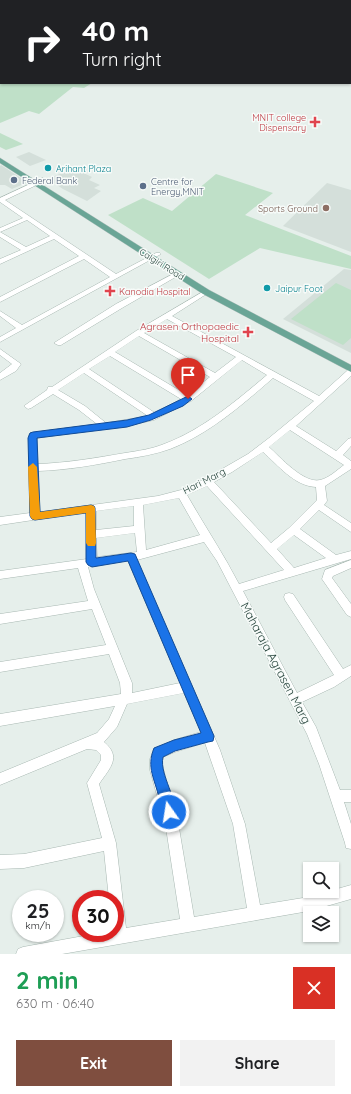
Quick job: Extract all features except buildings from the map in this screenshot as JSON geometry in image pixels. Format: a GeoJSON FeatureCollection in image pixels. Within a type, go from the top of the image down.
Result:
{"type":"FeatureCollection","features":[{"type":"Feature","properties":{"kind":"main road","name":"Calgiri Road"},"geometry":{"type":"LineString","coordinates":[[0,153],[19,169]]}},
{"type":"Feature","properties":{"kind":"main road","name":"Calgiri Road"},"geometry":{"type":"LineString","coordinates":[[0,160],[19,169],[155,256],[208,287],[270,321],[351,362]]}},
{"type":"Feature","properties":{"kind":"main road","name":"Calgiri Road"},"geometry":{"type":"LineString","coordinates":[[155,256],[177,274],[206,292],[351,370]]}},
{"type":"Feature","properties":{"kind":"street"},"geometry":{"type":"LineString","coordinates":[[0,200],[40,182]]}},
{"type":"Feature","properties":{"kind":"street"},"geometry":{"type":"LineString","coordinates":[[0,200],[115,277]]}},
{"type":"Feature","properties":{"kind":"street"},"geometry":{"type":"LineString","coordinates":[[0,230],[27,218]]}},
{"type":"Feature","properties":{"kind":"street"},"geometry":{"type":"LineString","coordinates":[[0,234],[26,250]]}},
{"type":"Feature","properties":{"kind":"street"},"geometry":{"type":"LineString","coordinates":[[0,262],[54,236]]}},
{"type":"Feature","properties":{"kind":"street"},"geometry":{"type":"LineString","coordinates":[[0,300],[84,256]]}},
{"type":"Feature","properties":{"kind":"street"},"geometry":{"type":"LineString","coordinates":[[0,340],[155,256]]}},
{"type":"Feature","properties":{"kind":"street"},"geometry":{"type":"LineString","coordinates":[[58,343],[119,306],[177,274]]}},
{"type":"Feature","properties":{"kind":"street"},"geometry":{"type":"LineString","coordinates":[[28,406],[51,389],[206,292]]}},
{"type":"Feature","properties":{"kind":"street"},"geometry":{"type":"LineString","coordinates":[[0,313],[21,328]]}},
{"type":"Feature","properties":{"kind":"street"},"geometry":{"type":"LineString","coordinates":[[167,316],[319,400]]}},
{"type":"Feature","properties":{"kind":"street"},"geometry":{"type":"LineString","coordinates":[[139,333],[216,377]]}},
{"type":"Feature","properties":{"kind":"street"},"geometry":{"type":"LineString","coordinates":[[0,351],[17,364],[13,369],[0,376]]}},
{"type":"Feature","properties":{"kind":"street"},"geometry":{"type":"LineString","coordinates":[[109,352],[188,399]]}},
{"type":"Feature","properties":{"kind":"street"},"geometry":{"type":"LineString","coordinates":[[35,516],[33,435],[127,424],[154,416],[188,399],[241,357]]}},
{"type":"Feature","properties":{"kind":"street"},"geometry":{"type":"LineString","coordinates":[[83,369],[154,416]]}},
{"type":"Feature","properties":{"kind":"street","name":"Hari Marg"},"geometry":{"type":"LineString","coordinates":[[0,521],[138,502],[181,493],[208,481],[248,458],[290,426],[351,370]]}},
{"type":"Feature","properties":{"kind":"street"},"geometry":{"type":"LineString","coordinates":[[33,468],[54,468],[104,460],[171,445],[209,424],[246,397],[273,374]]}},
{"type":"Feature","properties":{"kind":"street"},"geometry":{"type":"LineString","coordinates":[[51,389],[82,408],[105,426]]}},
{"type":"Feature","properties":{"kind":"street"},"geometry":{"type":"LineString","coordinates":[[263,447],[297,476],[308,483],[320,484],[351,465],[290,426]]}},
{"type":"Feature","properties":{"kind":"street"},"geometry":{"type":"LineString","coordinates":[[337,456],[351,441]]}},
{"type":"Feature","properties":{"kind":"street"},"geometry":{"type":"LineString","coordinates":[[208,481],[293,573]]}},
{"type":"Feature","properties":{"kind":"street"},"geometry":{"type":"LineString","coordinates":[[271,548],[294,529],[322,501],[320,484]]}},
{"type":"Feature","properties":{"kind":"street","name":"Maharaja Agrasen Marg"},"geometry":{"type":"LineString","coordinates":[[181,493],[206,537],[220,558],[312,731],[351,842]]}},
{"type":"Feature","properties":{"kind":"street"},"geometry":{"type":"LineString","coordinates":[[138,502],[139,530],[137,556],[186,687],[208,736],[239,824],[255,914]]}},
{"type":"Feature","properties":{"kind":"street"},"geometry":{"type":"LineString","coordinates":[[318,505],[351,528]]}},
{"type":"Feature","properties":{"kind":"street"},"geometry":{"type":"LineString","coordinates":[[0,779],[101,737],[113,723],[127,695],[126,683],[95,604],[87,563],[91,535],[91,508]]}},
{"type":"Feature","properties":{"kind":"street"},"geometry":{"type":"LineString","coordinates":[[294,529],[335,560]]}},
{"type":"Feature","properties":{"kind":"street"},"geometry":{"type":"LineString","coordinates":[[91,535],[139,530]]}},
{"type":"Feature","properties":{"kind":"street"},"geometry":{"type":"LineString","coordinates":[[0,575],[137,556],[206,537]]}},
{"type":"Feature","properties":{"kind":"street"},"geometry":{"type":"LineString","coordinates":[[236,589],[351,555]]}},
{"type":"Feature","properties":{"kind":"street"},"geometry":{"type":"LineString","coordinates":[[351,564],[329,573],[327,576],[351,612]]}},
{"type":"Feature","properties":{"kind":"street"},"geometry":{"type":"LineString","coordinates":[[289,597],[341,676]]}},
{"type":"Feature","properties":{"kind":"street"},"geometry":{"type":"LineString","coordinates":[[0,619],[95,604]]}},
{"type":"Feature","properties":{"kind":"street"},"geometry":{"type":"LineString","coordinates":[[0,667],[112,649]]}},
{"type":"Feature","properties":{"kind":"street"},"geometry":{"type":"LineString","coordinates":[[296,699],[351,670]]}},
{"type":"Feature","properties":{"kind":"street"},"geometry":{"type":"LineString","coordinates":[[0,720],[156,694],[186,687]]}},
{"type":"Feature","properties":{"kind":"street"},"geometry":{"type":"LineString","coordinates":[[188,924],[178,858],[166,797],[157,771],[156,758],[158,753],[174,746],[208,736]]}},
{"type":"Feature","properties":{"kind":"street"},"geometry":{"type":"LineString","coordinates":[[87,743],[99,745],[106,752],[107,762],[93,783],[110,843],[115,890]]}},
{"type":"Feature","properties":{"kind":"street"},"geometry":{"type":"LineString","coordinates":[[335,796],[351,796]]}},
{"type":"Feature","properties":{"kind":"street"},"geometry":{"type":"LineString","coordinates":[[0,862],[24,861],[110,843]]}},
{"type":"Feature","properties":{"kind":"street"},"geometry":{"type":"LineString","coordinates":[[124,935],[309,904],[351,892]]}},
{"type":"Feature","properties":{"kind":"street"},"geometry":{"type":"LineString","coordinates":[[23,954],[88,942]]}},
{"type":"Feature","properties":{"kind":"shaded area"},"geometry":{"type":"Polygon","coordinates":[[[29,152],[46,160],[30,166],[16,157],[29,152]]]}},
{"type":"Feature","properties":{"kind":"shaded area"},"geometry":{"type":"Polygon","coordinates":[[[1,165],[27,182],[12,189],[5,185],[0,185],[1,165]]]}},
{"type":"Feature","properties":{"kind":"shaded area"},"geometry":{"type":"Polygon","coordinates":[[[73,168],[92,177],[89,180],[100,185],[94,188],[101,191],[87,201],[63,189],[48,179],[73,168]]]}},
{"type":"Feature","properties":{"kind":"shaded area","name":"Sports Ground"},"geometry":{"type":"Polygon","coordinates":[[[327,183],[351,190],[351,252],[283,226],[327,183]]]}},
{"type":"Feature","properties":{"kind":"shaded area"},"geometry":{"type":"Polygon","coordinates":[[[344,269],[351,270],[351,353],[283,319],[344,269]]]}},
{"type":"Feature","properties":{"kind":"green space"},"geometry":{"type":"Polygon","coordinates":[[[0,84],[90,84],[84,88],[73,87],[39,114],[29,111],[0,123],[0,84]]]}},
{"type":"Feature","properties":{"kind":"green space"},"geometry":{"type":"Polygon","coordinates":[[[0,133],[23,144],[6,150],[0,147],[0,133]]]}},
{"type":"Feature","properties":{"kind":"green space"},"geometry":{"type":"Polygon","coordinates":[[[216,174],[273,193],[245,215],[351,256],[351,269],[260,248],[209,279],[108,215],[143,198],[172,211],[216,174]]]}},
{"type":"Feature","properties":{"kind":"green space"},"geometry":{"type":"Polygon","coordinates":[[[336,283],[351,290],[351,338],[343,345],[291,319],[336,283]]]}},
{"type":"Feature","properties":{"kind":"slow traffic"},"geometry":{"type":"LineString","coordinates":[[33,467],[35,516],[91,508],[91,543]]}},
{"type":"Feature","properties":{"kind":"place","name":"MNIT college Dispensary"},"geometry":{"type":"Point","coordinates":[315,122]}},
{"type":"Feature","properties":{"kind":"place","name":"Arihant Plaza"},"geometry":{"type":"Point","coordinates":[48,168]}},
{"type":"Feature","properties":{"kind":"place","name":"Federal Bank"},"geometry":{"type":"Point","coordinates":[14,180]}},
{"type":"Feature","properties":{"kind":"place","name":"Centre for Energy,MNIT"},"geometry":{"type":"Point","coordinates":[143,186]}},
{"type":"Feature","properties":{"kind":"place","name":"Sports Ground"},"geometry":{"type":"Point","coordinates":[326,208]}},
{"type":"Feature","properties":{"kind":"place","name":"Jaipur Foot"},"geometry":{"type":"Point","coordinates":[267,288]}},
{"type":"Feature","properties":{"kind":"place","name":"Kanodia Hospital"},"geometry":{"type":"Point","coordinates":[110,291]}},
{"type":"Feature","properties":{"kind":"place","name":"Agrasen Orthopaedic Hospital"},"geometry":{"type":"Point","coordinates":[248,332]}},
{"type":"Feature","properties":{"kind":"route"},"geometry":{"type":"LineString","coordinates":[[169,812],[166,797],[157,771],[156,758],[158,753],[174,746],[208,736],[131,557],[92,562],[91,508],[35,516],[33,435],[127,424],[151,418],[188,399]]}}]}
